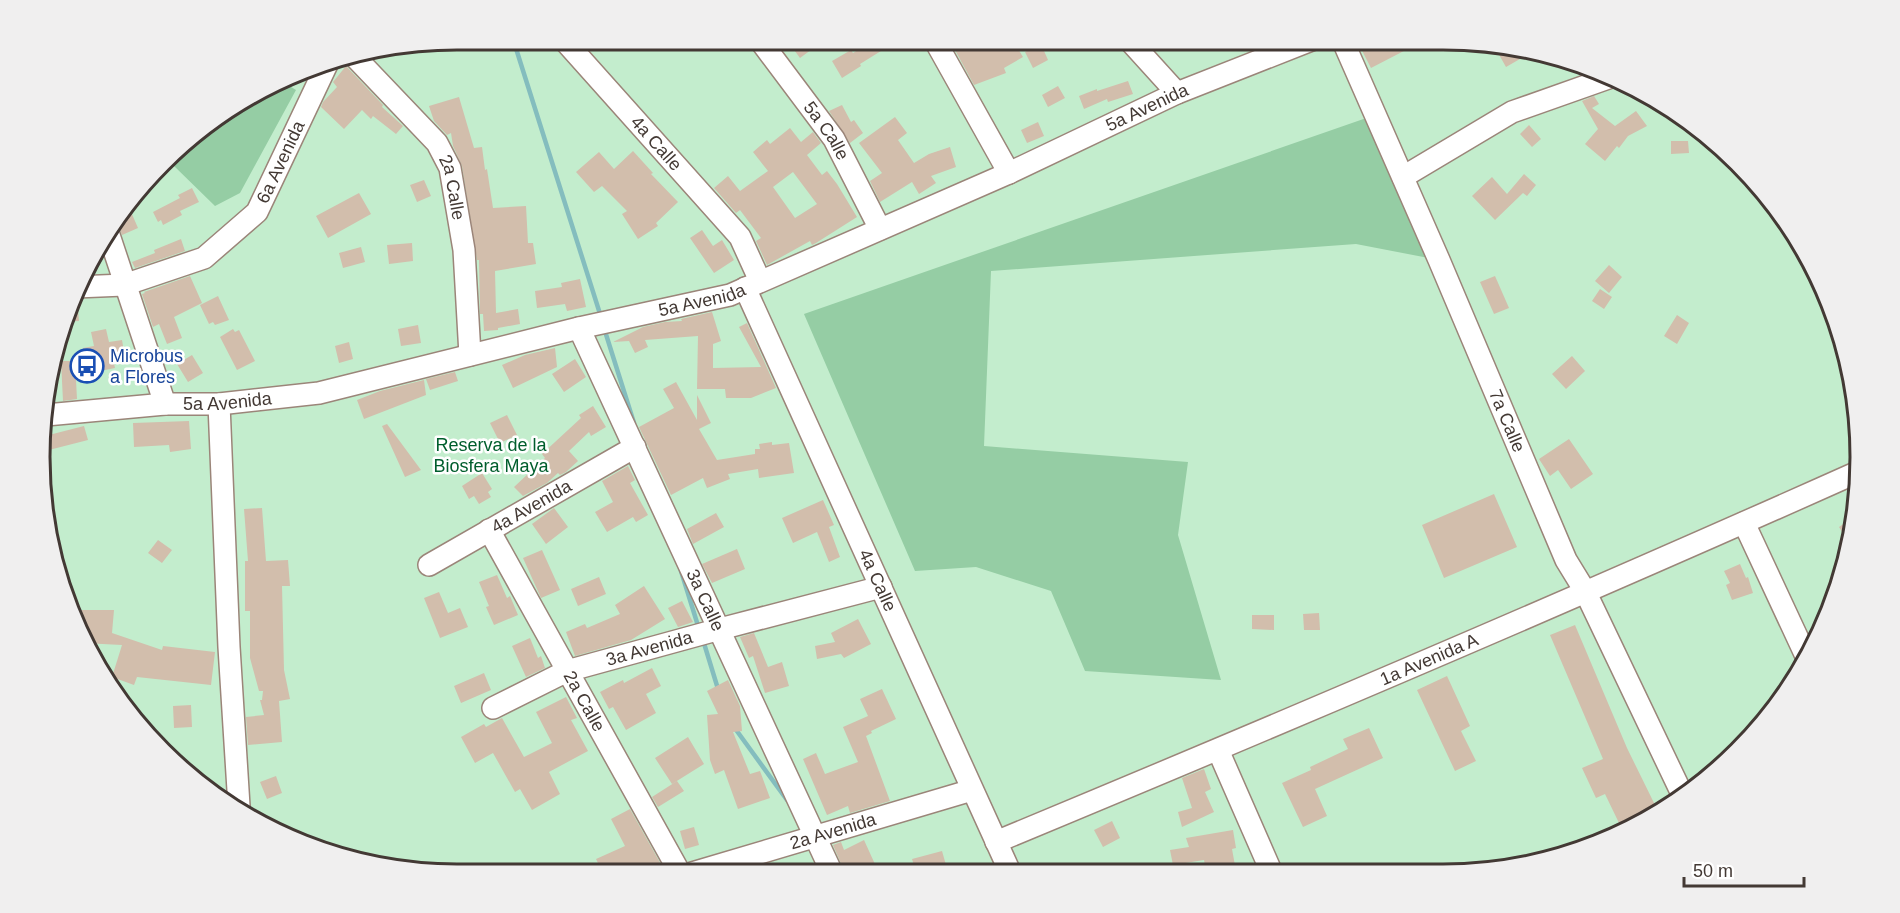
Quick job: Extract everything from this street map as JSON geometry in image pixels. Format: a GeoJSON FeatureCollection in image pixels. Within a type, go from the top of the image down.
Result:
{"type":"FeatureCollection","features":[{"type":"Feature","properties":{"kind":"street","name":"4a Calle"},"geometry":{"type":"LineString","coordinates":[[573,50],[740,237],[752,285],[881,587],[1006,864]]}},
{"type":"Feature","properties":{"kind":"street","name":"5a Calle"},"geometry":{"type":"LineString","coordinates":[[767,50],[834,139],[880,229]]}},
{"type":"Feature","properties":{"kind":"street"},"geometry":{"type":"LineString","coordinates":[[939,50],[1009,172]]}},
{"type":"Feature","properties":{"kind":"street"},"geometry":{"type":"LineString","coordinates":[[1138,50],[1177,93]]}},
{"type":"Feature","properties":{"kind":"street","name":"5a Avenida"},"geometry":{"type":"LineString","coordinates":[[52,415],[165,404],[219,404],[319,393],[579,328],[730,295],[1009,172],[1177,93],[1286,50]]}},
{"type":"Feature","properties":{"kind":"street","name":"7a Calle"},"geometry":{"type":"LineString","coordinates":[[1346,50],[1403,177],[1566,560],[1585,591],[1679,788]]}},
{"type":"Feature","properties":{"kind":"street","name":"2a Calle"},"geometry":{"type":"LineString","coordinates":[[359,61],[437,143],[450,168],[464,250],[470,355]]}},
{"type":"Feature","properties":{"kind":"street","name":"6a Avenida"},"geometry":{"type":"LineString","coordinates":[[86,287],[124,285],[204,258],[257,212],[323,72]]}},
{"type":"Feature","properties":{"kind":"street"},"geometry":{"type":"LineString","coordinates":[[1403,177],[1512,112],[1601,81]]}},
{"type":"Feature","properties":{"kind":"street"},"geometry":{"type":"LineString","coordinates":[[111,242],[165,404]]}},
{"type":"Feature","properties":{"kind":"street","name":"3a Calle"},"geometry":{"type":"LineString","coordinates":[[579,328],[828,864]]}},
{"type":"Feature","properties":{"kind":"street"},"geometry":{"type":"LineString","coordinates":[[219,404],[238,800]]}},
{"type":"Feature","properties":{"kind":"street","name":"4a Avenida"},"geometry":{"type":"LineString","coordinates":[[429,565],[634,447]]}},
{"type":"Feature","properties":{"kind":"street","name":"1a Avenida A"},"geometry":{"type":"LineString","coordinates":[[996,842],[1218,750],[1850,475]]}},
{"type":"Feature","properties":{"kind":"street"},"geometry":{"type":"LineString","coordinates":[[1744,523],[1803,648]]}},
{"type":"Feature","properties":{"kind":"street","name":"2a Calle"},"geometry":{"type":"LineString","coordinates":[[489,530],[675,864]]}},
{"type":"Feature","properties":{"kind":"street","name":"3a Avenida"},"geometry":{"type":"LineString","coordinates":[[493,708],[567,671],[881,587]]}},
{"type":"Feature","properties":{"kind":"street"},"geometry":{"type":"LineString","coordinates":[[1218,750],[1268,864]]}},
{"type":"Feature","properties":{"kind":"street","name":"2a Avenida"},"geometry":{"type":"LineString","coordinates":[[721,864],[972,790]]}},
{"type":"Feature","properties":{"kind":"green space","name":"Reserva de la Biosfera Maya"},"geometry":{"type":"Polygon","coordinates":[[[430,50],[1470,50],[1549,63],[1599,80],[1624,91],[1670,118],[1731,169],[1782,230],[1809,276],[1820,301],[1843,377],[1850,430],[1850,483],[1837,562],[1820,612],[1796,660],[1766,704],[1731,744],[1691,779],[1647,809],[1599,833],[1549,850],[1497,860],[1444,864],[456,864],[377,856],[301,833],[276,822],[230,795],[188,762],[151,725],[134,704],[118,683],[91,637],[63,562],[53,510],[50,483],[50,430],[57,377],[80,301],[104,253],[118,230],[151,188],[188,151],[230,118],[276,91],[301,80],[351,63],[430,50]]]}},
{"type":"Feature","properties":{"kind":"green space"},"geometry":{"type":"Polygon","coordinates":[[[289,85],[296,90],[240,193],[215,206],[173,165],[230,118],[289,85]]]}},
{"type":"Feature","properties":{"kind":"green space"},"geometry":{"type":"Polygon","coordinates":[[[1375,115],[1439,260],[1356,244],[991,271],[984,446],[1188,462],[1178,535],[1221,680],[1085,671],[1051,591],[976,567],[915,571],[804,314],[1375,115]]]}},
{"type":"Feature","properties":{"kind":"building"},"geometry":{"type":"Polygon","coordinates":[[[794,50],[811,50],[800,58],[794,50]]]}},
{"type":"Feature","properties":{"kind":"building"},"geometry":{"type":"Polygon","coordinates":[[[851,50],[853,53],[858,50],[881,51],[842,78],[832,61],[851,50]]]}},
{"type":"Feature","properties":{"kind":"building"},"geometry":{"type":"Polygon","coordinates":[[[955,50],[1019,50],[1023,57],[1004,68],[1006,73],[974,85],[955,50]]]}},
{"type":"Feature","properties":{"kind":"building"},"geometry":{"type":"Polygon","coordinates":[[[1044,50],[1048,60],[1033,68],[1025,52],[1044,50]]]}},
{"type":"Feature","properties":{"kind":"building"},"geometry":{"type":"Polygon","coordinates":[[[1362,50],[1406,50],[1371,68],[1362,50]]]}},
{"type":"Feature","properties":{"kind":"building"},"geometry":{"type":"Polygon","coordinates":[[[1498,53],[1523,57],[1506,67],[1498,53]]]}},
{"type":"Feature","properties":{"kind":"building"},"geometry":{"type":"Polygon","coordinates":[[[346,66],[383,105],[382,107],[403,126],[396,134],[373,116],[371,119],[362,110],[344,129],[321,107],[337,87],[333,82],[346,66]]]}},
{"type":"Feature","properties":{"kind":"building"},"geometry":{"type":"Polygon","coordinates":[[[1128,81],[1133,94],[1108,102],[1107,99],[1084,109],[1079,96],[1128,81]]]}},
{"type":"Feature","properties":{"kind":"building"},"geometry":{"type":"Polygon","coordinates":[[[1058,86],[1065,98],[1048,107],[1042,95],[1058,86]]]}},
{"type":"Feature","properties":{"kind":"building"},"geometry":{"type":"Polygon","coordinates":[[[1594,96],[1599,104],[1592,108],[1615,126],[1636,111],[1647,126],[1628,136],[1605,161],[1585,144],[1598,129],[1582,101],[1594,96]]]}},
{"type":"Feature","properties":{"kind":"building"},"geometry":{"type":"Polygon","coordinates":[[[459,97],[474,148],[482,147],[493,208],[526,206],[528,243],[533,243],[536,264],[495,271],[496,313],[518,309],[520,324],[498,328],[498,330],[484,331],[483,314],[480,314],[479,260],[477,260],[462,166],[453,146],[451,133],[447,135],[434,121],[429,106],[459,97]]]}},
{"type":"Feature","properties":{"kind":"building"},"geometry":{"type":"Polygon","coordinates":[[[842,105],[851,122],[854,120],[863,133],[850,143],[829,111],[842,105]]]}},
{"type":"Feature","properties":{"kind":"building"},"geometry":{"type":"Polygon","coordinates":[[[895,117],[907,133],[898,140],[914,163],[929,154],[950,147],[956,167],[931,176],[936,183],[919,194],[912,182],[880,202],[870,181],[882,173],[859,143],[895,117]]]}},
{"type":"Feature","properties":{"kind":"building"},"geometry":{"type":"Polygon","coordinates":[[[1038,122],[1044,136],[1027,143],[1021,130],[1038,122]]]}},
{"type":"Feature","properties":{"kind":"building"},"geometry":{"type":"Polygon","coordinates":[[[1529,125],[1541,139],[1532,147],[1520,134],[1529,125]]]}},
{"type":"Feature","properties":{"kind":"building"},"geometry":{"type":"Polygon","coordinates":[[[790,128],[801,142],[813,132],[821,143],[807,155],[822,175],[827,171],[857,217],[816,243],[812,245],[810,241],[767,265],[756,241],[761,238],[740,210],[736,213],[714,188],[728,176],[740,191],[768,171],[753,152],[767,140],[770,144],[790,128]],[[793,172],[773,187],[795,218],[817,204],[793,172]]]}},
{"type":"Feature","properties":{"kind":"building"},"geometry":{"type":"Polygon","coordinates":[[[1671,141],[1688,141],[1689,153],[1671,154],[1671,141]]]}},
{"type":"Feature","properties":{"kind":"building"},"geometry":{"type":"Polygon","coordinates":[[[633,151],[678,202],[656,223],[658,226],[638,239],[622,214],[627,211],[602,186],[594,192],[576,172],[599,152],[614,169],[633,151]]]}},
{"type":"Feature","properties":{"kind":"building"},"geometry":{"type":"Polygon","coordinates":[[[1524,174],[1536,185],[1527,196],[1523,193],[1495,220],[1472,196],[1492,177],[1507,194],[1524,174]]]}},
{"type":"Feature","properties":{"kind":"building"},"geometry":{"type":"Polygon","coordinates":[[[424,180],[431,196],[417,202],[410,185],[424,180]]]}},
{"type":"Feature","properties":{"kind":"building"},"geometry":{"type":"Polygon","coordinates":[[[192,188],[199,202],[180,211],[182,215],[163,225],[161,220],[158,222],[153,212],[180,198],[178,195],[192,188]]]}},
{"type":"Feature","properties":{"kind":"building"},"geometry":{"type":"Polygon","coordinates":[[[359,193],[371,214],[328,238],[316,216],[359,193]]]}},
{"type":"Feature","properties":{"kind":"building"},"geometry":{"type":"Polygon","coordinates":[[[131,213],[138,228],[122,235],[119,228],[131,213]]]}},
{"type":"Feature","properties":{"kind":"building"},"geometry":{"type":"Polygon","coordinates":[[[702,230],[713,246],[722,240],[734,260],[714,273],[690,238],[702,230]]]}},
{"type":"Feature","properties":{"kind":"building"},"geometry":{"type":"Polygon","coordinates":[[[181,239],[185,251],[135,268],[132,262],[181,239]]]}},
{"type":"Feature","properties":{"kind":"building"},"geometry":{"type":"Polygon","coordinates":[[[412,243],[413,261],[389,264],[387,245],[412,243]]]}},
{"type":"Feature","properties":{"kind":"building"},"geometry":{"type":"Polygon","coordinates":[[[361,247],[365,262],[343,268],[339,253],[361,247]]]}},
{"type":"Feature","properties":{"kind":"building"},"geometry":{"type":"Polygon","coordinates":[[[1609,265],[1622,277],[1609,293],[1595,281],[1609,265]]]}},
{"type":"Feature","properties":{"kind":"building"},"geometry":{"type":"Polygon","coordinates":[[[190,276],[202,303],[174,317],[182,338],[167,344],[159,324],[153,327],[142,294],[190,276]]]}},
{"type":"Feature","properties":{"kind":"building"},"geometry":{"type":"Polygon","coordinates":[[[1495,276],[1509,308],[1494,314],[1480,282],[1495,276]]]}},
{"type":"Feature","properties":{"kind":"building"},"geometry":{"type":"Polygon","coordinates":[[[580,279],[586,307],[567,311],[565,304],[537,308],[535,291],[562,287],[561,283],[580,279]]]}},
{"type":"Feature","properties":{"kind":"building"},"geometry":{"type":"Polygon","coordinates":[[[1600,289],[1612,297],[1604,309],[1592,301],[1600,289]]]}},
{"type":"Feature","properties":{"kind":"building"},"geometry":{"type":"Polygon","coordinates":[[[218,296],[229,320],[215,325],[213,322],[209,324],[200,305],[218,296]]]}},
{"type":"Feature","properties":{"kind":"building"},"geometry":{"type":"Polygon","coordinates":[[[78,307],[79,321],[73,321],[78,307]]]}},
{"type":"Feature","properties":{"kind":"building"},"geometry":{"type":"Polygon","coordinates":[[[712,312],[721,341],[713,344],[713,368],[761,367],[739,327],[747,323],[776,388],[751,398],[726,398],[725,389],[697,389],[698,336],[645,340],[648,347],[635,353],[629,341],[613,342],[643,327],[682,321],[681,319],[712,312]]]}},
{"type":"Feature","properties":{"kind":"building"},"geometry":{"type":"Polygon","coordinates":[[[1677,315],[1689,323],[1677,344],[1664,336],[1677,315]]]}},
{"type":"Feature","properties":{"kind":"building"},"geometry":{"type":"Polygon","coordinates":[[[418,325],[421,343],[401,346],[398,329],[418,325]]]}},
{"type":"Feature","properties":{"kind":"building"},"geometry":{"type":"Polygon","coordinates":[[[106,329],[109,342],[122,340],[125,357],[113,359],[115,368],[100,371],[97,360],[86,363],[83,348],[94,346],[91,332],[106,329]]]}},
{"type":"Feature","properties":{"kind":"building"},"geometry":{"type":"Polygon","coordinates":[[[233,329],[235,332],[239,330],[255,361],[237,370],[220,337],[233,329]]]}},
{"type":"Feature","properties":{"kind":"building"},"geometry":{"type":"Polygon","coordinates":[[[349,342],[353,359],[339,363],[335,346],[349,342]]]}},
{"type":"Feature","properties":{"kind":"building"},"geometry":{"type":"Polygon","coordinates":[[[555,348],[557,367],[513,388],[502,365],[525,355],[555,348]]]}},
{"type":"Feature","properties":{"kind":"building"},"geometry":{"type":"Polygon","coordinates":[[[192,355],[203,373],[188,382],[177,364],[192,355]]]}},
{"type":"Feature","properties":{"kind":"building"},"geometry":{"type":"Polygon","coordinates":[[[1572,356],[1585,371],[1566,389],[1552,374],[1572,356]]]}},
{"type":"Feature","properties":{"kind":"building"},"geometry":{"type":"Polygon","coordinates":[[[575,359],[586,377],[564,392],[552,374],[575,359]]]}},
{"type":"Feature","properties":{"kind":"building"},"geometry":{"type":"Polygon","coordinates":[[[61,361],[75,361],[77,399],[63,401],[61,361]]]}},
{"type":"Feature","properties":{"kind":"building"},"geometry":{"type":"Polygon","coordinates":[[[455,372],[458,381],[430,390],[426,379],[455,372]]]}},
{"type":"Feature","properties":{"kind":"building"},"geometry":{"type":"Polygon","coordinates":[[[424,380],[426,395],[364,419],[357,400],[380,391],[424,380]]]}},
{"type":"Feature","properties":{"kind":"building"},"geometry":{"type":"Polygon","coordinates":[[[676,382],[697,420],[697,395],[711,423],[699,429],[717,460],[755,454],[755,449],[760,449],[759,444],[789,443],[794,473],[759,478],[758,469],[728,474],[730,479],[707,488],[703,478],[671,495],[639,427],[674,408],[663,389],[676,382]]]}},
{"type":"Feature","properties":{"kind":"building"},"geometry":{"type":"Polygon","coordinates":[[[593,406],[606,427],[591,436],[589,432],[569,451],[578,461],[566,472],[560,475],[558,473],[547,483],[523,496],[514,487],[545,458],[542,454],[581,418],[579,415],[593,406]]]}},
{"type":"Feature","properties":{"kind":"building"},"geometry":{"type":"Polygon","coordinates":[[[507,415],[517,435],[500,443],[490,423],[507,415]]]}},
{"type":"Feature","properties":{"kind":"building"},"geometry":{"type":"Polygon","coordinates":[[[189,421],[191,449],[170,452],[169,445],[134,447],[133,423],[189,421]]]}},
{"type":"Feature","properties":{"kind":"building"},"geometry":{"type":"Polygon","coordinates":[[[387,424],[421,470],[405,477],[382,426],[387,424]]]}},
{"type":"Feature","properties":{"kind":"building"},"geometry":{"type":"Polygon","coordinates":[[[84,426],[88,440],[50,450],[50,435],[84,426]]]}},
{"type":"Feature","properties":{"kind":"building"},"geometry":{"type":"Polygon","coordinates":[[[1569,439],[1593,474],[1571,489],[1558,470],[1550,476],[1539,459],[1569,439]]]}},
{"type":"Feature","properties":{"kind":"building"},"geometry":{"type":"Polygon","coordinates":[[[628,466],[635,480],[630,483],[648,515],[636,522],[633,517],[607,532],[595,512],[613,502],[602,481],[628,466]]]}},
{"type":"Feature","properties":{"kind":"building"},"geometry":{"type":"Polygon","coordinates":[[[482,473],[492,489],[488,492],[491,497],[479,504],[474,496],[469,499],[462,486],[482,473]]]}},
{"type":"Feature","properties":{"kind":"building"},"geometry":{"type":"Polygon","coordinates":[[[1494,494],[1517,547],[1444,578],[1422,525],[1494,494]]]}},
{"type":"Feature","properties":{"kind":"building"},"geometry":{"type":"Polygon","coordinates":[[[823,500],[834,525],[829,527],[840,557],[829,562],[817,532],[793,543],[782,518],[823,500]]]}},
{"type":"Feature","properties":{"kind":"building"},"geometry":{"type":"Polygon","coordinates":[[[262,508],[266,561],[288,560],[290,586],[282,586],[284,670],[290,699],[279,701],[282,742],[248,745],[246,717],[264,715],[260,700],[262,700],[263,691],[259,691],[250,658],[250,611],[245,611],[245,561],[248,561],[244,509],[262,508]]]}},
{"type":"Feature","properties":{"kind":"building"},"geometry":{"type":"Polygon","coordinates":[[[554,508],[568,527],[546,544],[532,524],[554,508]]]}},
{"type":"Feature","properties":{"kind":"building"},"geometry":{"type":"Polygon","coordinates":[[[716,513],[724,527],[693,544],[687,529],[716,513]]]}},
{"type":"Feature","properties":{"kind":"building"},"geometry":{"type":"Polygon","coordinates":[[[1845,523],[1843,534],[1839,527],[1845,523]]]}},
{"type":"Feature","properties":{"kind":"building"},"geometry":{"type":"Polygon","coordinates":[[[158,540],[172,550],[162,563],[148,553],[158,540]]]}},
{"type":"Feature","properties":{"kind":"building"},"geometry":{"type":"Polygon","coordinates":[[[737,549],[745,569],[712,583],[702,564],[737,549]]]}},
{"type":"Feature","properties":{"kind":"building"},"geometry":{"type":"Polygon","coordinates":[[[542,550],[560,590],[541,598],[523,558],[542,550]]]}},
{"type":"Feature","properties":{"kind":"building"},"geometry":{"type":"Polygon","coordinates":[[[1740,564],[1746,578],[1748,577],[1753,593],[1732,600],[1726,585],[1730,583],[1724,571],[1740,564]]]}},
{"type":"Feature","properties":{"kind":"building"},"geometry":{"type":"Polygon","coordinates":[[[497,575],[507,598],[510,596],[518,615],[494,625],[479,582],[497,575]]]}},
{"type":"Feature","properties":{"kind":"building"},"geometry":{"type":"Polygon","coordinates":[[[599,577],[606,594],[578,606],[571,589],[599,577]]]}},
{"type":"Feature","properties":{"kind":"building"},"geometry":{"type":"Polygon","coordinates":[[[644,586],[665,619],[631,640],[575,656],[566,632],[585,624],[587,628],[620,614],[615,605],[644,586]]]}},
{"type":"Feature","properties":{"kind":"building"},"geometry":{"type":"Polygon","coordinates":[[[439,592],[448,613],[460,608],[468,627],[440,638],[424,598],[439,592]]]}},
{"type":"Feature","properties":{"kind":"building"},"geometry":{"type":"Polygon","coordinates":[[[682,601],[693,622],[678,627],[668,608],[682,601]]]}},
{"type":"Feature","properties":{"kind":"building"},"geometry":{"type":"Polygon","coordinates":[[[79,610],[114,610],[112,633],[162,650],[163,646],[215,652],[211,685],[137,677],[134,685],[115,678],[113,674],[122,645],[95,644],[79,610]]]}},
{"type":"Feature","properties":{"kind":"building"},"geometry":{"type":"Polygon","coordinates":[[[1319,613],[1320,630],[1304,630],[1303,614],[1319,613]]]}},
{"type":"Feature","properties":{"kind":"building"},"geometry":{"type":"Polygon","coordinates":[[[1252,615],[1274,615],[1274,630],[1252,629],[1252,615]]]}},
{"type":"Feature","properties":{"kind":"building"},"geometry":{"type":"Polygon","coordinates":[[[858,619],[871,644],[844,658],[841,654],[817,659],[815,646],[835,642],[831,633],[858,619]]]}},
{"type":"Feature","properties":{"kind":"building"},"geometry":{"type":"Polygon","coordinates":[[[1575,625],[1627,748],[1655,804],[1619,823],[1605,794],[1596,798],[1582,768],[1603,759],[1550,635],[1575,625]]]}},
{"type":"Feature","properties":{"kind":"building"},"geometry":{"type":"Polygon","coordinates":[[[754,633],[768,667],[782,662],[789,686],[765,693],[753,656],[749,658],[740,637],[754,633]]]}},
{"type":"Feature","properties":{"kind":"building"},"geometry":{"type":"Polygon","coordinates":[[[530,638],[545,668],[526,677],[512,646],[530,638]]]}},
{"type":"Feature","properties":{"kind":"building"},"geometry":{"type":"Polygon","coordinates":[[[652,668],[661,686],[646,694],[656,713],[626,730],[613,707],[609,709],[600,692],[623,680],[624,683],[652,668]]]}},
{"type":"Feature","properties":{"kind":"building"},"geometry":{"type":"Polygon","coordinates":[[[484,673],[491,690],[461,703],[454,686],[484,673]]]}},
{"type":"Feature","properties":{"kind":"building"},"geometry":{"type":"Polygon","coordinates":[[[1447,676],[1470,726],[1461,731],[1476,761],[1455,771],[1417,690],[1447,676]]]}},
{"type":"Feature","properties":{"kind":"building"},"geometry":{"type":"Polygon","coordinates":[[[728,680],[740,706],[742,731],[733,732],[750,774],[760,771],[770,798],[738,809],[724,770],[715,774],[710,760],[707,715],[718,714],[707,691],[728,680]]]}},
{"type":"Feature","properties":{"kind":"building"},"geometry":{"type":"Polygon","coordinates":[[[882,689],[896,719],[871,731],[872,733],[866,736],[890,801],[850,813],[848,806],[827,815],[803,759],[816,753],[825,774],[858,762],[843,727],[868,716],[860,699],[882,689]]]}},
{"type":"Feature","properties":{"kind":"building"},"geometry":{"type":"Polygon","coordinates":[[[566,697],[577,718],[571,720],[588,751],[549,772],[560,794],[532,810],[520,789],[515,792],[493,753],[475,763],[461,737],[484,724],[486,727],[502,718],[524,757],[552,743],[536,712],[566,697]]]}},
{"type":"Feature","properties":{"kind":"building"},"geometry":{"type":"Polygon","coordinates":[[[191,705],[192,727],[174,728],[173,706],[191,705]]]}},
{"type":"Feature","properties":{"kind":"building"},"geometry":{"type":"Polygon","coordinates":[[[1369,728],[1383,758],[1315,789],[1327,816],[1303,827],[1282,783],[1348,749],[1343,739],[1369,728]]]}},
{"type":"Feature","properties":{"kind":"building"},"geometry":{"type":"Polygon","coordinates":[[[688,737],[704,764],[672,784],[655,758],[688,737]]]}},
{"type":"Feature","properties":{"kind":"building"},"geometry":{"type":"Polygon","coordinates":[[[1204,769],[1211,789],[1205,792],[1214,812],[1182,827],[1178,812],[1192,808],[1182,778],[1204,769]]]}},
{"type":"Feature","properties":{"kind":"building"},"geometry":{"type":"Polygon","coordinates":[[[276,776],[282,793],[267,799],[260,782],[276,776]]]}},
{"type":"Feature","properties":{"kind":"building"},"geometry":{"type":"Polygon","coordinates":[[[677,781],[684,791],[658,807],[652,797],[677,781]]]}},
{"type":"Feature","properties":{"kind":"building"},"geometry":{"type":"Polygon","coordinates":[[[630,809],[661,864],[598,864],[596,859],[625,846],[611,819],[630,809]]]}},
{"type":"Feature","properties":{"kind":"building"},"geometry":{"type":"Polygon","coordinates":[[[1112,821],[1120,838],[1103,847],[1094,830],[1112,821]]]}},
{"type":"Feature","properties":{"kind":"building"},"geometry":{"type":"Polygon","coordinates":[[[694,827],[699,845],[685,849],[680,831],[694,827]]]}},
{"type":"Feature","properties":{"kind":"building"},"geometry":{"type":"Polygon","coordinates":[[[1233,830],[1236,848],[1232,849],[1235,864],[1205,864],[1204,860],[1173,864],[1170,850],[1189,847],[1186,838],[1233,830]]]}},
{"type":"Feature","properties":{"kind":"building"},"geometry":{"type":"Polygon","coordinates":[[[864,840],[875,864],[841,864],[833,845],[841,842],[844,850],[864,840]]]}},
{"type":"Feature","properties":{"kind":"building"},"geometry":{"type":"Polygon","coordinates":[[[942,851],[946,864],[914,864],[912,859],[942,851]]]}},
{"type":"Feature","properties":{"kind":"waterway"},"geometry":{"type":"LineString","coordinates":[[516,50],[601,317]]}},
{"type":"Feature","properties":{"kind":"waterway"},"geometry":{"type":"LineString","coordinates":[[604,328],[634,423]]}},
{"type":"Feature","properties":{"kind":"waterway"},"geometry":{"type":"LineString","coordinates":[[681,571],[699,629]]}},
{"type":"Feature","properties":{"kind":"waterway"},"geometry":{"type":"LineString","coordinates":[[703,640],[718,689]]}},
{"type":"Feature","properties":{"kind":"waterway"},"geometry":{"type":"LineString","coordinates":[[734,727],[787,800]]}},
{"type":"Feature","properties":{"kind":"place","name":"Microbus a Flores"},"geometry":{"type":"Point","coordinates":[87,366]}}]}
